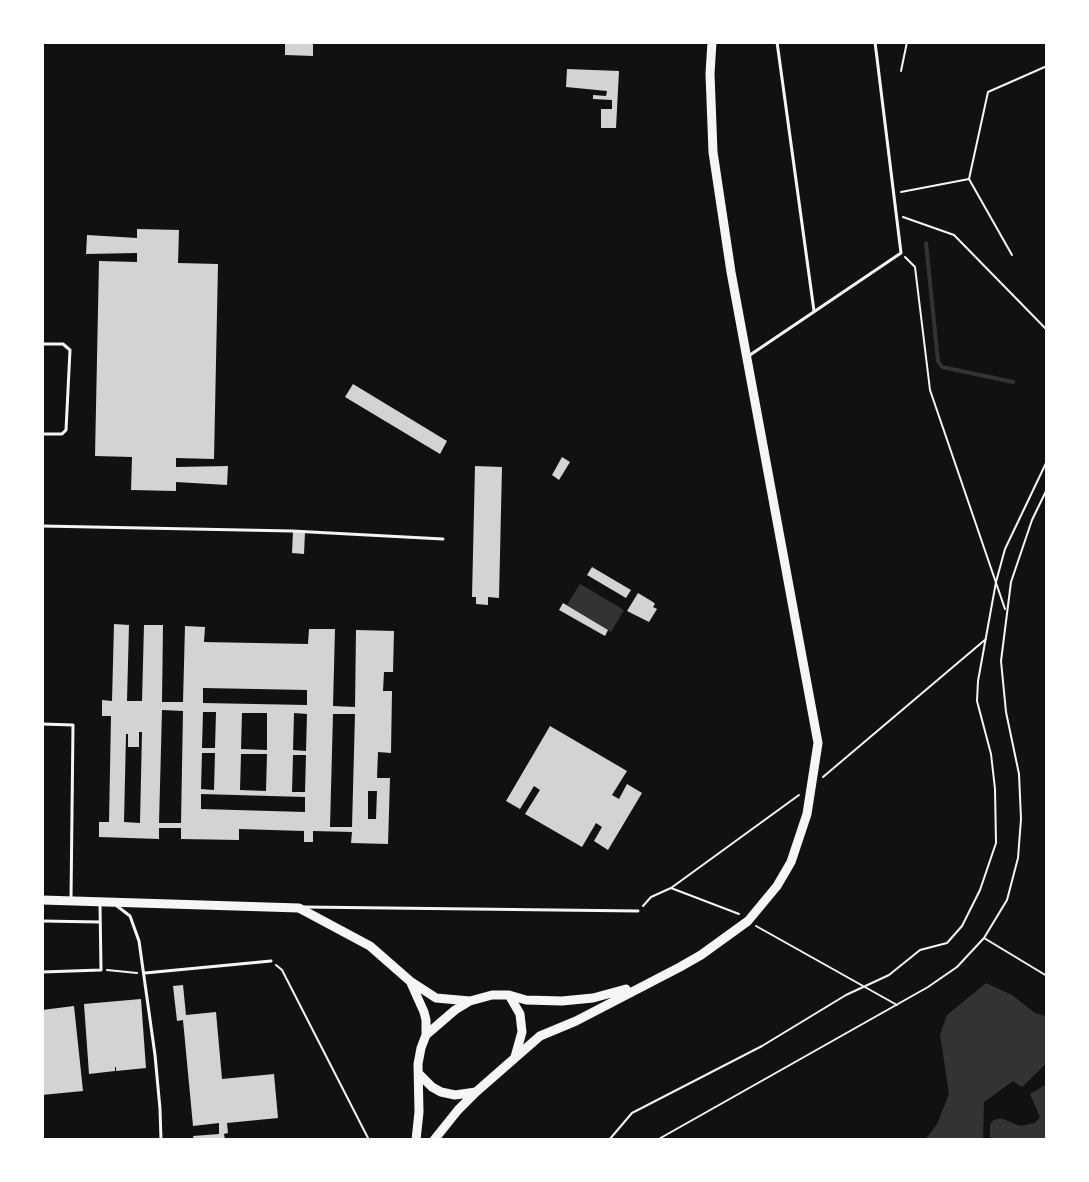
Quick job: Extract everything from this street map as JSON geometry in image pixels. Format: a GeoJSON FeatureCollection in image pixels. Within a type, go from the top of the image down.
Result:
{"type":"FeatureCollection","features":[{"type":"Feature","properties":{"kind":"main road"},"geometry":{"type":"LineString","coordinates":[[434,1140],[476,1092],[540,1036],[576,1021],[701,955],[748,921],[777,886],[791,862],[807,814],[818,743],[746,358],[713,152],[710,74],[712,42]]}},
{"type":"Feature","properties":{"kind":"main road"},"geometry":{"type":"LineString","coordinates":[[42,900],[299,908],[370,946],[410,981],[436,998],[470,1001]]}},
{"type":"Feature","properties":{"kind":"main road"},"geometry":{"type":"LineString","coordinates":[[410,981],[426,1020],[426,1035],[418,1064],[419,1112],[416,1140]]}},
{"type":"Feature","properties":{"kind":"main road"},"geometry":{"type":"LineString","coordinates":[[426,1035],[455,1010],[470,1001],[492,995],[509,995],[526,1000],[562,1001],[593,998],[641,986]]}},
{"type":"Feature","properties":{"kind":"main road"},"geometry":{"type":"LineString","coordinates":[[509,995],[520,1014],[522,1032],[515,1057]]}},
{"type":"Feature","properties":{"kind":"main road"},"geometry":{"type":"LineString","coordinates":[[419,1074],[441,1092],[455,1095],[476,1092]]}},
{"type":"Feature","properties":{"kind":"lane"},"geometry":{"type":"LineString","coordinates":[[777,42],[814,312]]}},
{"type":"Feature","properties":{"kind":"lane"},"geometry":{"type":"LineString","coordinates":[[746,358],[901,253],[875,42]]}},
{"type":"Feature","properties":{"kind":"lane"},"geometry":{"type":"LineString","coordinates":[[42,344],[63,344],[70,350],[66,432],[62,435],[42,434]]}},
{"type":"Feature","properties":{"kind":"lane"},"geometry":{"type":"LineString","coordinates":[[42,526],[284,531],[443,539]]}},
{"type":"Feature","properties":{"kind":"lane"},"geometry":{"type":"LineString","coordinates":[[42,724],[73,725],[70,901]]}},
{"type":"Feature","properties":{"kind":"lane"},"geometry":{"type":"LineString","coordinates":[[42,972],[101,970],[99,902]]}},
{"type":"Feature","properties":{"kind":"lane"},"geometry":{"type":"LineString","coordinates":[[113,903],[130,916],[139,941],[145,973],[160,1109],[160,1140]]}},
{"type":"Feature","properties":{"kind":"lane"},"geometry":{"type":"LineString","coordinates":[[299,908],[638,911]]}},
{"type":"Feature","properties":{"kind":"lane"},"geometry":{"type":"LineString","coordinates":[[42,921],[100,922]]}},
{"type":"Feature","properties":{"kind":"lane"},"geometry":{"type":"LineString","coordinates":[[145,973],[271,961]]}},
{"type":"Feature","properties":{"kind":"path"},"geometry":{"type":"LineString","coordinates":[[901,71],[907,42]]}},
{"type":"Feature","properties":{"kind":"path"},"geometry":{"type":"LineString","coordinates":[[1012,255],[969,179],[988,92],[1047,66]]}},
{"type":"Feature","properties":{"kind":"path"},"geometry":{"type":"LineString","coordinates":[[895,194],[969,179]]}},
{"type":"Feature","properties":{"kind":"path"},"geometry":{"type":"LineString","coordinates":[[897,215],[954,235],[1047,330]]}},
{"type":"Feature","properties":{"kind":"path"},"geometry":{"type":"LineString","coordinates":[[901,253],[915,267],[930,390],[1006,612]]}},
{"type":"Feature","properties":{"kind":"path"},"geometry":{"type":"LineString","coordinates":[[609,1140],[632,1113],[762,1046],[846,995],[889,975],[921,950],[947,943],[962,926],[980,890],[996,843],[997,822],[991,754],[977,701],[978,681],[996,582],[1005,549],[1047,461]]}},
{"type":"Feature","properties":{"kind":"path"},"geometry":{"type":"LineString","coordinates":[[657,1140],[928,987],[957,967],[984,938],[1007,900],[1018,858],[1022,819],[1019,774],[1006,712],[1001,661],[1011,582],[1032,520],[1047,489]]}},
{"type":"Feature","properties":{"kind":"path"},"geometry":{"type":"LineString","coordinates":[[638,911],[651,897],[671,888],[813,785],[986,639]]}},
{"type":"Feature","properties":{"kind":"path"},"geometry":{"type":"LineString","coordinates":[[671,888],[739,914],[897,1005]]}},
{"type":"Feature","properties":{"kind":"path"},"geometry":{"type":"LineString","coordinates":[[984,938],[1047,976]]}},
{"type":"Feature","properties":{"kind":"path"},"geometry":{"type":"LineString","coordinates":[[271,961],[282,970],[369,1140]]}},
{"type":"Feature","properties":{"kind":"path"},"geometry":{"type":"LineString","coordinates":[[101,970],[145,973]]}},
{"type":"Feature","properties":{"kind":"shaded area"},"geometry":{"type":"Polygon","coordinates":[[[580,584],[624,610],[611,632],[567,605],[580,584]]]}},
{"type":"Feature","properties":{"kind":"shaded area"},"geometry":{"type":"Polygon","coordinates":[[[986,983],[1012,995],[1035,1013],[1047,1017],[1047,1063],[1022,1087],[1013,1081],[984,1102],[983,1140],[925,1140],[937,1124],[949,1094],[940,1035],[947,1015],[986,983]]]}},
{"type":"Feature","properties":{"kind":"shaded area"},"geometry":{"type":"Polygon","coordinates":[[[1047,1084],[1047,1140],[990,1140],[990,1126],[992,1121],[997,1119],[1020,1126],[1035,1123],[1040,1117],[1030,1094],[1047,1084]]]}},
{"type":"Feature","properties":{"kind":"building"},"geometry":{"type":"Polygon","coordinates":[[[285,42],[313,42],[313,56],[285,55],[285,42]]]}},
{"type":"Feature","properties":{"kind":"building"},"geometry":{"type":"Polygon","coordinates":[[[567,69],[619,71],[616,128],[601,128],[601,109],[612,109],[612,100],[593,99],[593,95],[606,96],[607,91],[566,87],[567,69]]]}},
{"type":"Feature","properties":{"kind":"building"},"geometry":{"type":"Polygon","coordinates":[[[137,229],[179,230],[178,263],[218,264],[214,459],[176,458],[176,467],[228,466],[227,485],[176,482],[176,491],[131,490],[132,457],[95,456],[99,261],[137,262],[137,253],[86,254],[87,235],[137,238],[137,229]]]}},
{"type":"Feature","properties":{"kind":"building"},"geometry":{"type":"Polygon","coordinates":[[[353,384],[447,441],[440,454],[345,397],[353,384]]]}},
{"type":"Feature","properties":{"kind":"building"},"geometry":{"type":"Polygon","coordinates":[[[562,457],[570,462],[559,480],[552,475],[562,457]]]}},
{"type":"Feature","properties":{"kind":"building"},"geometry":{"type":"Polygon","coordinates":[[[475,466],[502,467],[499,598],[488,597],[488,605],[476,604],[476,597],[472,597],[475,466]]]}},
{"type":"Feature","properties":{"kind":"building"},"geometry":{"type":"Polygon","coordinates":[[[293,531],[305,532],[304,554],[292,553],[293,531]]]}},
{"type":"Feature","properties":{"kind":"building"},"geometry":{"type":"Polygon","coordinates":[[[592,567],[631,590],[626,598],[587,575],[592,567]]]}},
{"type":"Feature","properties":{"kind":"building"},"geometry":{"type":"Polygon","coordinates":[[[638,593],[653,602],[655,604],[653,607],[657,609],[649,622],[627,611],[638,593]]]}},
{"type":"Feature","properties":{"kind":"building"},"geometry":{"type":"Polygon","coordinates":[[[563,603],[608,630],[605,636],[559,610],[563,603]]]}},
{"type":"Feature","properties":{"kind":"building"},"geometry":{"type":"Polygon","coordinates":[[[114,624],[129,625],[127,701],[142,701],[144,625],[163,625],[162,702],[183,702],[185,626],[205,627],[204,642],[308,644],[309,629],[335,629],[333,706],[355,707],[356,630],[394,631],[393,672],[384,672],[383,691],[392,691],[391,753],[378,752],[377,778],[390,778],[388,844],[351,843],[352,832],[313,831],[313,842],[304,842],[304,831],[239,829],[239,840],[181,839],[181,828],[159,828],[159,839],[99,837],[99,822],[109,822],[111,716],[102,716],[102,700],[112,701],[114,624]],[[203,688],[203,703],[307,705],[307,690],[203,688]],[[162,710],[159,823],[181,823],[183,711],[162,710]],[[203,712],[202,748],[215,748],[216,712],[203,712]],[[242,713],[241,749],[267,750],[267,713],[242,713]],[[294,713],[293,750],[306,751],[307,714],[294,713]],[[333,714],[330,827],[352,827],[355,714],[333,714]],[[139,732],[139,747],[128,747],[128,734],[126,734],[124,822],[140,823],[142,732],[139,732]],[[202,753],[201,789],[214,790],[215,753],[202,753]],[[241,754],[240,790],[266,791],[267,754],[241,754]],[[293,755],[292,792],[305,792],[306,755],[293,755]],[[368,791],[368,819],[376,819],[377,791],[368,791]],[[201,794],[201,809],[305,812],[305,797],[201,794]]]}},
{"type":"Feature","properties":{"kind":"building"},"geometry":{"type":"Polygon","coordinates":[[[550,726],[627,771],[612,795],[619,799],[627,784],[642,793],[608,850],[594,841],[602,827],[596,823],[582,847],[525,814],[540,790],[534,786],[520,809],[506,801],[550,726]]]}},
{"type":"Feature","properties":{"kind":"building"},"geometry":{"type":"Polygon","coordinates":[[[183,985],[186,1015],[216,1012],[222,1079],[274,1074],[278,1118],[227,1123],[228,1133],[224,1134],[225,1140],[194,1140],[193,1136],[219,1134],[219,1123],[193,1126],[183,1020],[177,1021],[173,986],[183,985]]]}},
{"type":"Feature","properties":{"kind":"building"},"geometry":{"type":"Polygon","coordinates":[[[141,999],[146,1068],[116,1071],[115,1067],[115,1071],[89,1074],[84,1004],[141,999]]]}},
{"type":"Feature","properties":{"kind":"building"},"geometry":{"type":"Polygon","coordinates":[[[74,1006],[83,1091],[42,1095],[42,1010],[74,1006]]]}},
{"type":"Feature","properties":{"kind":"waterway"},"geometry":{"type":"LineString","coordinates":[[926,243],[938,361],[942,367],[1013,382]]}}]}
